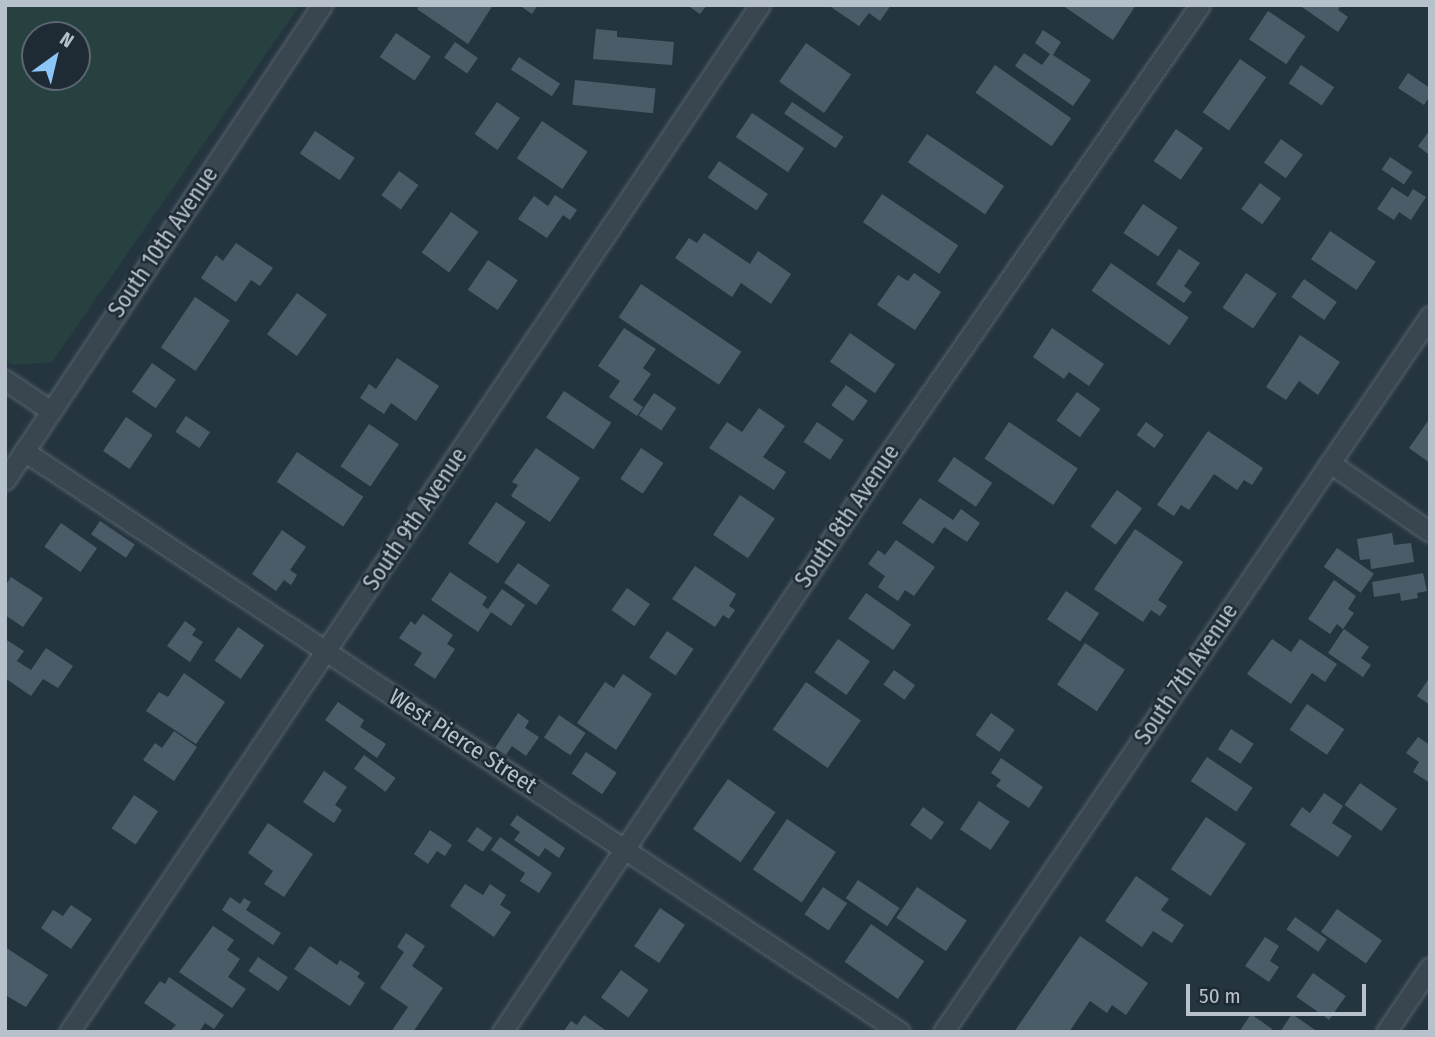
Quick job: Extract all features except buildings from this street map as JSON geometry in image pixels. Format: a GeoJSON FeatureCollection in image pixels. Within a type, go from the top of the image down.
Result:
{"type":"FeatureCollection","features":[{"type":"Feature","properties":{"kind":"street","name":"South 10th Avenue"},"geometry":{"type":"LineString","coordinates":[[5,480],[322,5]]}},
{"type":"Feature","properties":{"kind":"street","name":"South 9th Avenue"},"geometry":{"type":"LineString","coordinates":[[69,1032],[760,5]]}},
{"type":"Feature","properties":{"kind":"street","name":"South 8th Avenue"},"geometry":{"type":"LineString","coordinates":[[502,1032],[886,458],[1200,5]]}},
{"type":"Feature","properties":{"kind":"street","name":"South 7th Avenue"},"geometry":{"type":"LineString","coordinates":[[943,1032],[1430,316]]}},
{"type":"Feature","properties":{"kind":"street"},"geometry":{"type":"LineString","coordinates":[[5,380],[51,411]]}},
{"type":"Feature","properties":{"kind":"street","name":"West Pierce Street"},"geometry":{"type":"LineString","coordinates":[[24,452],[626,847],[900,1032]]}},
{"type":"Feature","properties":{"kind":"street"},"geometry":{"type":"LineString","coordinates":[[1330,463],[1430,532]]}},
{"type":"Feature","properties":{"kind":"street"},"geometry":{"type":"LineString","coordinates":[[1386,1032],[1430,967]]}},
{"type":"Feature","properties":{"kind":"green space"},"geometry":{"type":"Polygon","coordinates":[[[5,5],[300,5],[52,362],[13,365],[5,359],[5,5]]]}}]}
